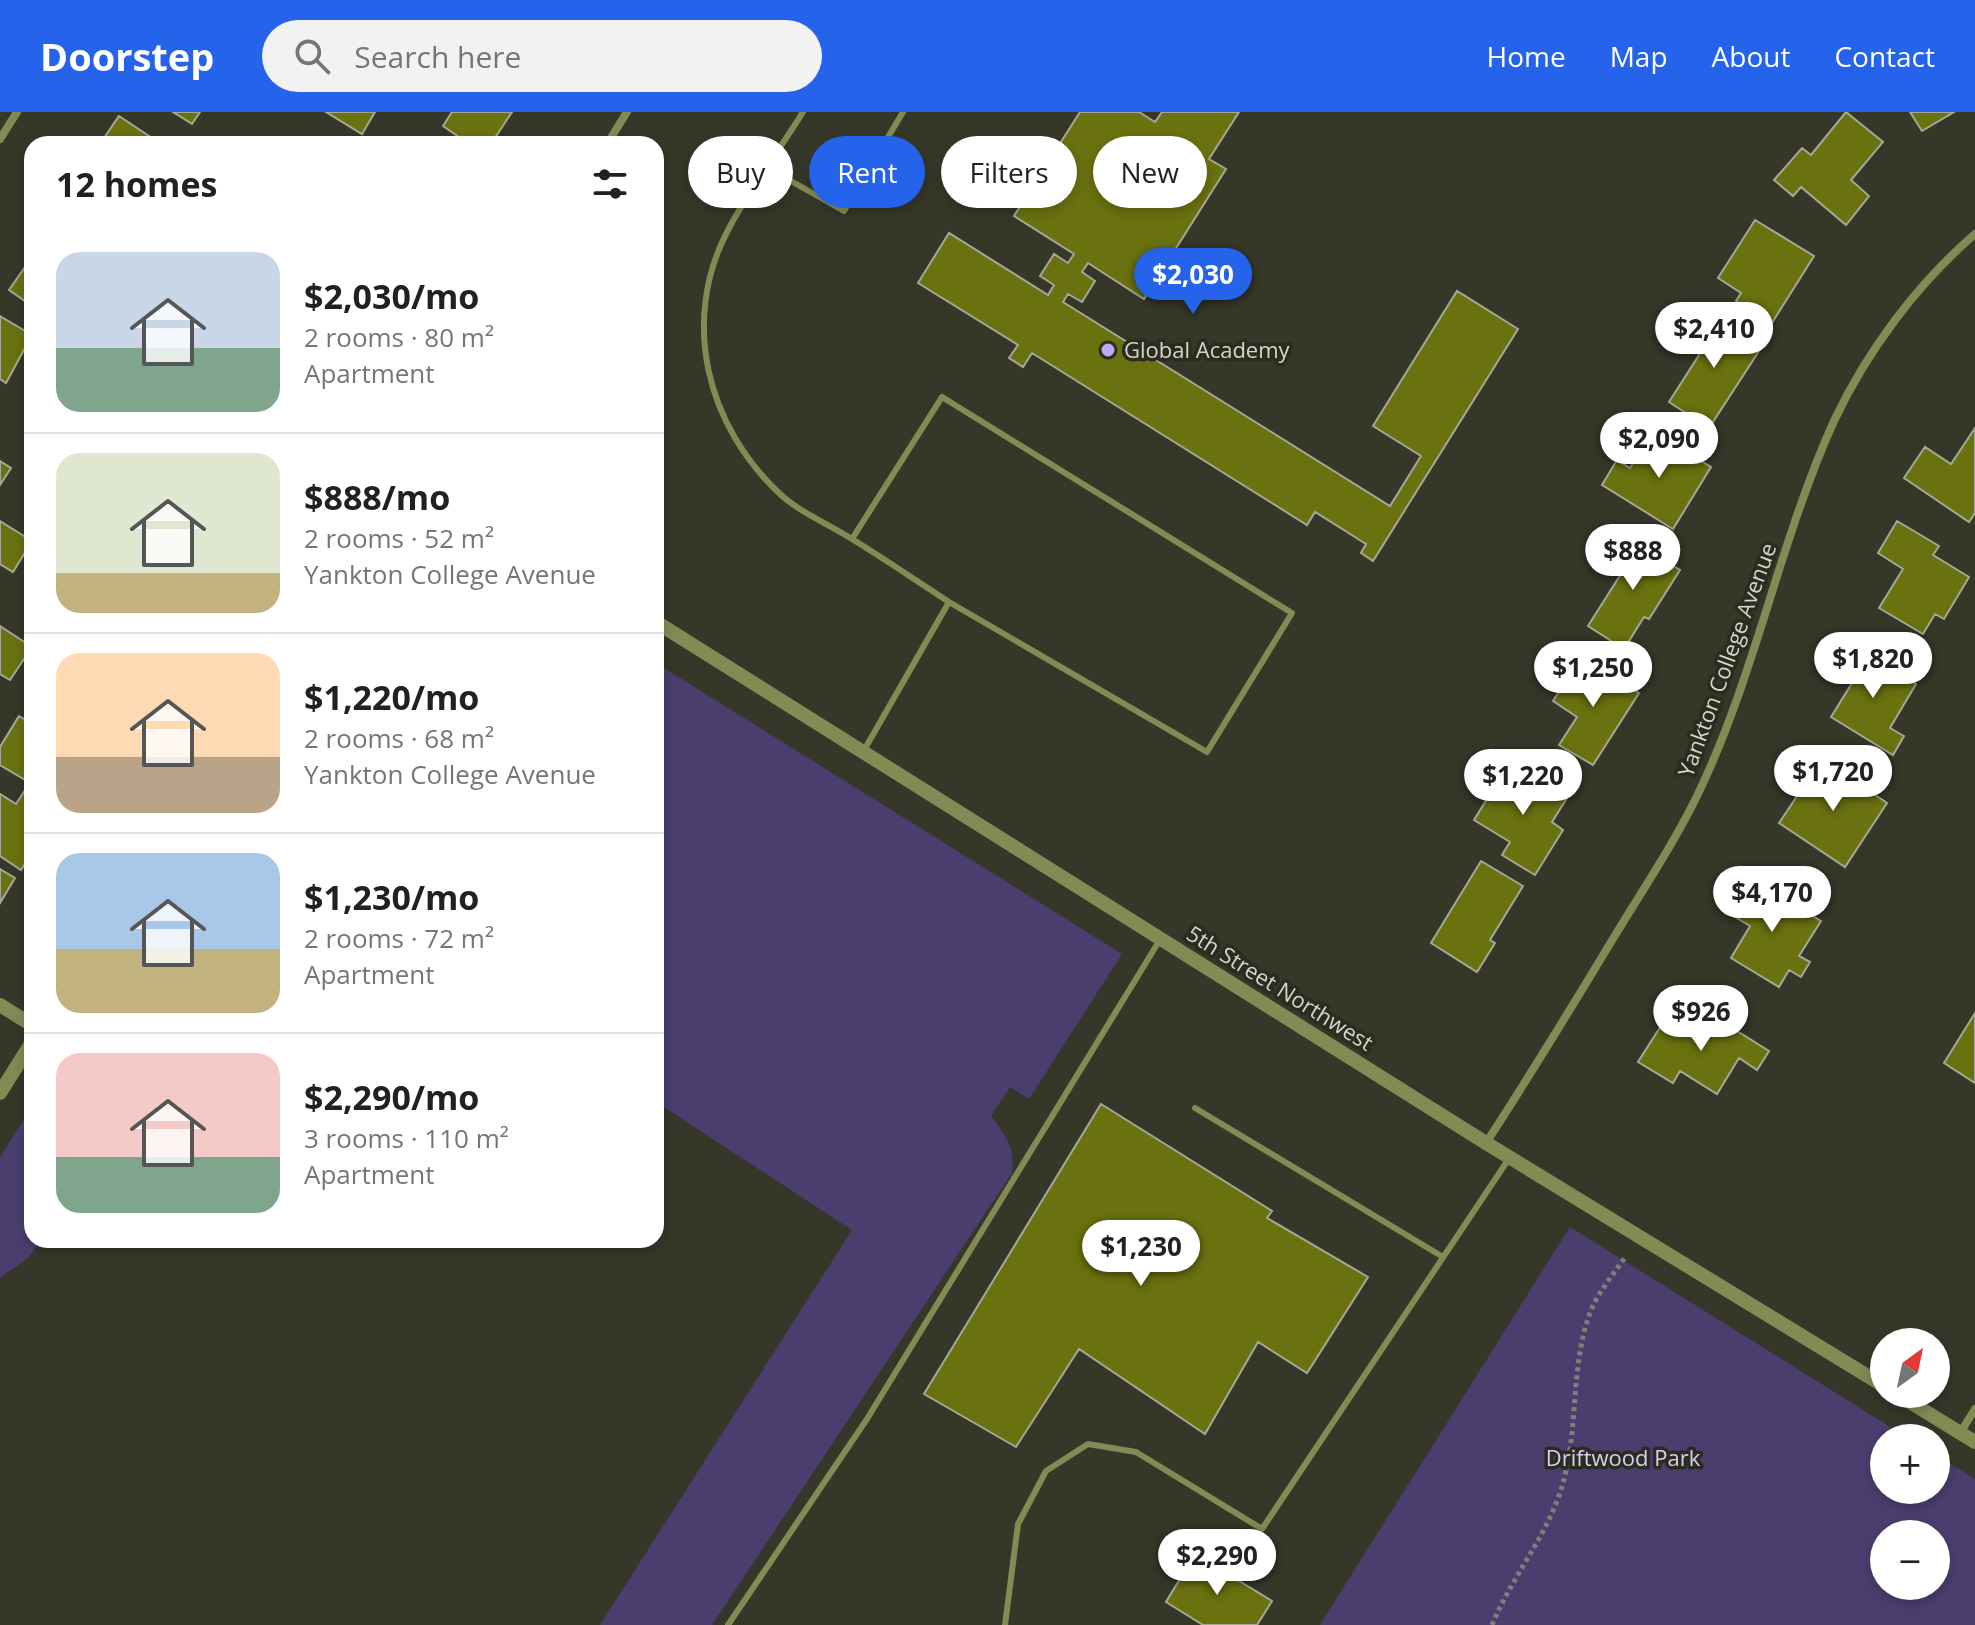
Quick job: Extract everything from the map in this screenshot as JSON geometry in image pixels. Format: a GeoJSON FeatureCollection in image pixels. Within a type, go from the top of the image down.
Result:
{"type":"FeatureCollection","features":[{"type":"Feature","properties":{"kind":"street"},"geometry":{"type":"LineString","coordinates":[[0,139],[17,112]]}},
{"type":"Feature","properties":{"kind":"street"},"geometry":{"type":"LineString","coordinates":[[612,136],[627,112]]}},
{"type":"Feature","properties":{"kind":"street","name":"Yankton College Avenue"},"geometry":{"type":"LineString","coordinates":[[1486,1143],[1660,862],[1697,796],[1733,708],[1810,483],[1835,420],[1868,359],[1911,299],[1975,234]]}},
{"type":"Feature","properties":{"kind":"street","name":"5th Street Northwest"},"geometry":{"type":"LineString","coordinates":[[664,627],[1486,1143],[1870,1377]]}},
{"type":"Feature","properties":{"kind":"street"},"geometry":{"type":"LineString","coordinates":[[0,1005],[24,1020]]}},
{"type":"Feature","properties":{"kind":"street"},"geometry":{"type":"LineString","coordinates":[[0,1093],[24,1055]]}},
{"type":"Feature","properties":{"kind":"street"},"geometry":{"type":"LineString","coordinates":[[1920,1408],[1975,1442]]}},
{"type":"Feature","properties":{"kind":"street"},"geometry":{"type":"LineString","coordinates":[[1960,1433],[1975,1409]]}},
{"type":"Feature","properties":{"kind":"lane"},"geometry":{"type":"LineString","coordinates":[[788,136],[803,112]]}},
{"type":"Feature","properties":{"kind":"lane"},"geometry":{"type":"LineString","coordinates":[[793,182],[844,211],[903,112]]}},
{"type":"Feature","properties":{"kind":"lane"},"geometry":{"type":"LineString","coordinates":[[742,208],[727,231],[712,275],[704,319],[705,366],[722,416],[748,461],[783,497],[949,602],[1207,752],[1292,613],[942,397],[852,539]]}},
{"type":"Feature","properties":{"kind":"lane"},"geometry":{"type":"LineString","coordinates":[[863,752],[949,602]]}},
{"type":"Feature","properties":{"kind":"lane"},"geometry":{"type":"LineString","coordinates":[[728,1625],[867,1419],[1161,938]]}},
{"type":"Feature","properties":{"kind":"lane"},"geometry":{"type":"LineString","coordinates":[[1195,1108],[1443,1257]]}},
{"type":"Feature","properties":{"kind":"lane"},"geometry":{"type":"LineString","coordinates":[[1005,1625],[1018,1524],[1046,1471],[1088,1444],[1136,1452],[1262,1529],[1510,1157]]}},
{"type":"Feature","properties":{"kind":"path"},"geometry":{"type":"LineString","coordinates":[[1492,1625],[1500,1604],[1548,1521],[1563,1485],[1569,1458],[1579,1361],[1592,1308],[1639,1235]]}},
{"type":"Feature","properties":{"kind":"green space"},"geometry":{"type":"Polygon","coordinates":[[[664,668],[1122,954],[1029,1099],[1010,1087],[991,1116],[1011,1149],[1012,1173],[712,1625],[600,1625],[852,1230],[664,1107],[664,668]]]}},
{"type":"Feature","properties":{"kind":"green space"},"geometry":{"type":"Polygon","coordinates":[[[24,1120],[24,1248],[35,1248],[28,1258],[0,1278],[0,1157],[24,1120]]]}},
{"type":"Feature","properties":{"kind":"green space","name":"Driftwood Park"},"geometry":{"type":"Polygon","coordinates":[[[1570,1227],[1886,1424],[1870,1424],[1870,1504],[1950,1504],[1950,1464],[1975,1479],[1975,1625],[1320,1625],[1570,1227]]]}},
{"type":"Feature","properties":{"kind":"building"},"geometry":{"type":"Polygon","coordinates":[[[173,112],[200,112],[192,124],[173,112]]]}},
{"type":"Feature","properties":{"kind":"building"},"geometry":{"type":"Polygon","coordinates":[[[326,112],[375,112],[362,134],[326,112]]]}},
{"type":"Feature","properties":{"kind":"building"},"geometry":{"type":"Polygon","coordinates":[[[452,112],[512,112],[496,136],[457,136],[443,126],[452,112]]]}},
{"type":"Feature","properties":{"kind":"building"},"geometry":{"type":"Polygon","coordinates":[[[1080,112],[1139,112],[1155,122],[1162,112],[1239,112],[1209,159],[1226,169],[1207,199],[1207,136],[1093,136],[1093,208],[1201,208],[1144,299],[1088,263],[1082,272],[1095,281],[1082,302],[1068,294],[1063,302],[1390,506],[1421,456],[1373,426],[1457,291],[1518,329],[1373,561],[1361,553],[1366,544],[1315,512],[1307,525],[1032,353],[1023,367],[1009,358],[1018,345],[918,283],[949,233],[1048,295],[1054,285],[1040,276],[1054,254],[1068,263],[1074,254],[1014,216],[1019,208],[1077,208],[1077,136],[1065,136],[1080,112]]]}},
{"type":"Feature","properties":{"kind":"building"},"geometry":{"type":"Polygon","coordinates":[[[1846,112],[1883,142],[1851,180],[1869,196],[1846,225],[1801,187],[1793,196],[1774,180],[1802,148],[1811,155],[1846,112]]]}},
{"type":"Feature","properties":{"kind":"building"},"geometry":{"type":"Polygon","coordinates":[[[1910,112],[1954,112],[1922,131],[1910,112]]]}},
{"type":"Feature","properties":{"kind":"building"},"geometry":{"type":"Polygon","coordinates":[[[119,116],[149,136],[105,136],[119,116]]]}},
{"type":"Feature","properties":{"kind":"building"},"geometry":{"type":"Polygon","coordinates":[[[1755,220],[1814,256],[1772,323],[1736,301],[1741,293],[1718,278],[1755,220]]]}},
{"type":"Feature","properties":{"kind":"building"},"geometry":{"type":"Polygon","coordinates":[[[24,268],[24,300],[9,290],[24,268]]]}},
{"type":"Feature","properties":{"kind":"building"},"geometry":{"type":"Polygon","coordinates":[[[1703,310],[1761,348],[1709,428],[1669,402],[1708,341],[1690,330],[1703,310]]]}},
{"type":"Feature","properties":{"kind":"building"},"geometry":{"type":"Polygon","coordinates":[[[0,316],[24,330],[24,350],[6,383],[0,379],[0,316]]]}},
{"type":"Feature","properties":{"kind":"building"},"geometry":{"type":"Polygon","coordinates":[[[1975,428],[1975,513],[1969,522],[1904,478],[1925,447],[1951,464],[1975,428]]]}},
{"type":"Feature","properties":{"kind":"building"},"geometry":{"type":"Polygon","coordinates":[[[1654,431],[1711,467],[1673,529],[1602,485],[1617,460],[1630,468],[1654,431]]]}},
{"type":"Feature","properties":{"kind":"building"},"geometry":{"type":"Polygon","coordinates":[[[0,461],[11,468],[0,485],[0,461]]]}},
{"type":"Feature","properties":{"kind":"building"},"geometry":{"type":"Polygon","coordinates":[[[0,521],[24,536],[24,554],[13,572],[0,564],[0,521]]]}},
{"type":"Feature","properties":{"kind":"building"},"geometry":{"type":"Polygon","coordinates":[[[1897,521],[1939,546],[1933,555],[1969,577],[1944,619],[1935,614],[1923,634],[1879,608],[1903,569],[1878,553],[1897,521]]]}},
{"type":"Feature","properties":{"kind":"building"},"geometry":{"type":"Polygon","coordinates":[[[1622,534],[1680,570],[1649,619],[1644,617],[1624,649],[1588,626],[1626,566],[1609,556],[1622,534]]]}},
{"type":"Feature","properties":{"kind":"building"},"geometry":{"type":"Polygon","coordinates":[[[0,626],[24,642],[24,659],[10,680],[0,674],[0,626]]]}},
{"type":"Feature","properties":{"kind":"building"},"geometry":{"type":"Polygon","coordinates":[[[1856,647],[1916,684],[1890,728],[1904,736],[1893,755],[1831,717],[1852,683],[1838,675],[1856,647]]]}},
{"type":"Feature","properties":{"kind":"building"},"geometry":{"type":"Polygon","coordinates":[[[1582,656],[1639,693],[1593,765],[1559,745],[1577,717],[1553,701],[1582,656]]]}},
{"type":"Feature","properties":{"kind":"building"},"geometry":{"type":"Polygon","coordinates":[[[19,716],[24,719],[24,779],[0,765],[0,747],[19,716]]]}},
{"type":"Feature","properties":{"kind":"building"},"geometry":{"type":"Polygon","coordinates":[[[1822,759],[1887,803],[1845,867],[1779,823],[1822,759]]]}},
{"type":"Feature","properties":{"kind":"building"},"geometry":{"type":"Polygon","coordinates":[[[1510,762],[1567,798],[1552,822],[1563,830],[1535,875],[1502,855],[1510,842],[1474,820],[1510,762]]]}},
{"type":"Feature","properties":{"kind":"building"},"geometry":{"type":"Polygon","coordinates":[[[24,792],[24,865],[21,870],[0,856],[0,794],[16,804],[24,792]]]}},
{"type":"Feature","properties":{"kind":"building"},"geometry":{"type":"Polygon","coordinates":[[[1481,861],[1523,886],[1490,940],[1495,943],[1477,972],[1431,943],[1481,861]]]}},
{"type":"Feature","properties":{"kind":"building"},"geometry":{"type":"Polygon","coordinates":[[[0,869],[15,878],[0,903],[0,869]]]}},
{"type":"Feature","properties":{"kind":"building"},"geometry":{"type":"Polygon","coordinates":[[[1751,878],[1821,921],[1799,956],[1810,962],[1801,977],[1789,970],[1779,987],[1731,958],[1750,926],[1730,914],[1751,878]]]}},
{"type":"Feature","properties":{"kind":"building"},"geometry":{"type":"Polygon","coordinates":[[[1975,1013],[1975,1083],[1944,1063],[1975,1013]]]}},
{"type":"Feature","properties":{"kind":"building"},"geometry":{"type":"Polygon","coordinates":[[[1710,1014],[1769,1051],[1757,1070],[1739,1058],[1717,1094],[1680,1071],[1673,1083],[1638,1062],[1664,1021],[1694,1039],[1710,1014]]]}},
{"type":"Feature","properties":{"kind":"building"},"geometry":{"type":"Polygon","coordinates":[[[1101,1104],[1272,1211],[1267,1218],[1368,1277],[1307,1373],[1258,1342],[1205,1434],[1079,1349],[1016,1447],[924,1394],[1101,1104]]]}},
{"type":"Feature","properties":{"kind":"building"},"geometry":{"type":"Polygon","coordinates":[[[1195,1554],[1272,1601],[1257,1625],[1203,1625],[1166,1602],[1195,1554]]]}},
{"type":"Feature","properties":{"kind":"place","name":"Global Academy"},"geometry":{"type":"Point","coordinates":[1108,350]}}]}
